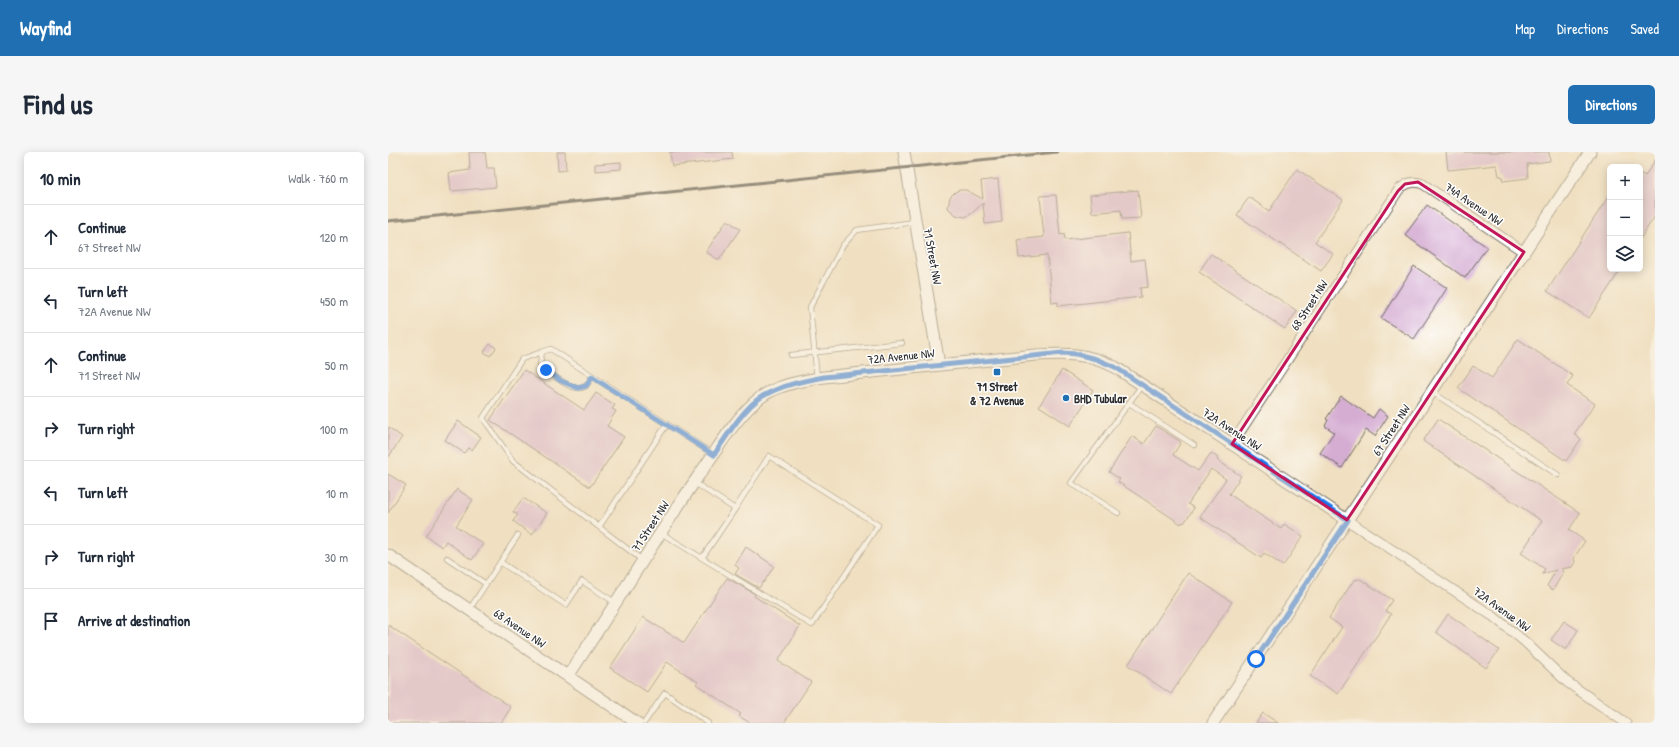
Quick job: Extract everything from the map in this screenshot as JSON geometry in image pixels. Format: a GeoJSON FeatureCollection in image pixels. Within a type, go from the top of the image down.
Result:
{"type":"FeatureCollection","features":[{"type":"Feature","properties":{"kind":"street","name":"71 Street NW"},"geometry":{"type":"LineString","coordinates":[[904,152],[938,365]]}},
{"type":"Feature","properties":{"kind":"street","name":"67 Street NW"},"geometry":{"type":"LineString","coordinates":[[1213,723],[1590,152]]}},
{"type":"Feature","properties":{"kind":"street","name":"74A Avenue NW"},"geometry":{"type":"LineString","coordinates":[[1409,182],[1418,182],[1423,184],[1524,252]]}},
{"type":"Feature","properties":{"kind":"street","name":"68 Street NW"},"geometry":{"type":"LineString","coordinates":[[1232,444],[1398,191],[1409,182]]}},
{"type":"Feature","properties":{"kind":"street","name":"72A Avenue NW"},"geometry":{"type":"LineString","coordinates":[[762,396],[779,388],[817,378],[1036,355],[1076,354],[1105,362],[1494,617],[1524,641],[1567,682],[1626,723]]}},
{"type":"Feature","properties":{"kind":"street","name":"71 Street NW"},"geometry":{"type":"LineString","coordinates":[[568,676],[694,483],[741,418],[762,396]]}},
{"type":"Feature","properties":{"kind":"street","name":"68 Avenue NW"},"geometry":{"type":"LineString","coordinates":[[388,555],[637,723]]}},
{"type":"Feature","properties":{"kind":"lane"},"geometry":{"type":"LineString","coordinates":[[817,378],[810,307],[842,245],[857,230],[914,222]]}},
{"type":"Feature","properties":{"kind":"lane"},"geometry":{"type":"LineString","coordinates":[[791,356],[902,343]]}},
{"type":"Feature","properties":{"kind":"lane"},"geometry":{"type":"LineString","coordinates":[[644,561],[513,460],[483,418],[522,359],[551,349],[714,455]]}},
{"type":"Feature","properties":{"kind":"lane"},"geometry":{"type":"LineString","coordinates":[[542,352],[540,364],[561,381],[578,388],[586,386],[592,377]]}},
{"type":"Feature","properties":{"kind":"lane"},"geometry":{"type":"LineString","coordinates":[[1118,514],[1071,483],[1142,385]]}},
{"type":"Feature","properties":{"kind":"lane"},"geometry":{"type":"LineString","coordinates":[[1432,392],[1558,475]]}},
{"type":"Feature","properties":{"kind":"lane"},"geometry":{"type":"LineString","coordinates":[[1129,404],[1194,445]]}},
{"type":"Feature","properties":{"kind":"lane"},"geometry":{"type":"LineString","coordinates":[[599,527],[667,424]]}},
{"type":"Feature","properties":{"kind":"lane"},"geometry":{"type":"LineString","coordinates":[[661,533],[702,558],[812,625],[878,525],[770,456],[702,558]]}},
{"type":"Feature","properties":{"kind":"lane"},"geometry":{"type":"LineString","coordinates":[[694,483],[735,508]]}},
{"type":"Feature","properties":{"kind":"lane"},"geometry":{"type":"LineString","coordinates":[[469,610],[518,535]]}},
{"type":"Feature","properties":{"kind":"lane"},"geometry":{"type":"LineString","coordinates":[[447,558],[486,584]]}},
{"type":"Feature","properties":{"kind":"lane"},"geometry":{"type":"LineString","coordinates":[[500,562],[566,605],[582,581],[616,603]]}},
{"type":"Feature","properties":{"kind":"lane"},"geometry":{"type":"LineString","coordinates":[[644,723],[665,693],[708,723]]}},
{"type":"Feature","properties":{"kind":"highlighted area"},"geometry":{"type":"Polygon","coordinates":[[[1418,182],[1524,252],[1347,520],[1232,444],[1398,191],[1405,184],[1418,182]]]}},
{"type":"Feature","properties":{"kind":"building"},"geometry":{"type":"Polygon","coordinates":[[[469,152],[485,152],[487,168],[494,168],[496,187],[451,191],[449,173],[470,170],[469,152]]]}},
{"type":"Feature","properties":{"kind":"building"},"geometry":{"type":"Polygon","coordinates":[[[557,152],[565,152],[566,170],[558,171],[557,152]]]}},
{"type":"Feature","properties":{"kind":"building"},"geometry":{"type":"Polygon","coordinates":[[[670,152],[732,152],[733,159],[672,166],[670,152]]]}},
{"type":"Feature","properties":{"kind":"building"},"geometry":{"type":"Polygon","coordinates":[[[1446,152],[1549,152],[1550,161],[1527,164],[1528,178],[1503,181],[1502,176],[1499,176],[1497,165],[1448,170],[1446,152]]]}},
{"type":"Feature","properties":{"kind":"building"},"geometry":{"type":"Polygon","coordinates":[[[1655,160],[1655,216],[1643,234],[1643,175],[1645,176],[1655,160]]]}},
{"type":"Feature","properties":{"kind":"building"},"geometry":{"type":"Polygon","coordinates":[[[621,162],[621,169],[595,171],[595,164],[621,162]]]}},
{"type":"Feature","properties":{"kind":"building"},"geometry":{"type":"Polygon","coordinates":[[[1297,169],[1343,200],[1315,242],[1333,254],[1321,271],[1237,215],[1249,197],[1269,211],[1297,169]]]}},
{"type":"Feature","properties":{"kind":"building"},"geometry":{"type":"Polygon","coordinates":[[[998,179],[1002,222],[985,224],[983,203],[971,214],[965,217],[956,215],[948,208],[950,197],[955,192],[959,190],[966,190],[983,199],[981,181],[998,179]]]}},
{"type":"Feature","properties":{"kind":"building"},"geometry":{"type":"Polygon","coordinates":[[[1138,190],[1141,218],[1122,219],[1121,210],[1092,213],[1090,195],[1138,190]]]}},
{"type":"Feature","properties":{"kind":"building"},"geometry":{"type":"Polygon","coordinates":[[[1056,195],[1060,235],[1064,234],[1065,240],[1128,233],[1131,261],[1145,259],[1148,287],[1140,288],[1141,297],[1058,306],[1058,302],[1052,303],[1047,255],[1019,258],[1017,240],[1044,237],[1040,196],[1056,195]]]}},
{"type":"Feature","properties":{"kind":"building"},"geometry":{"type":"Polygon","coordinates":[[[1607,199],[1607,272],[1619,272],[1589,318],[1547,291],[1607,199]]]}},
{"type":"Feature","properties":{"kind":"building"},"geometry":{"type":"Polygon","coordinates":[[[1427,205],[1487,247],[1465,278],[1405,235],[1427,205]]]}},
{"type":"Feature","properties":{"kind":"building"},"geometry":{"type":"Polygon","coordinates":[[[727,220],[740,229],[719,260],[706,252],[727,220]]]}},
{"type":"Feature","properties":{"kind":"building"},"geometry":{"type":"Polygon","coordinates":[[[1211,254],[1297,311],[1285,329],[1199,272],[1211,254]]]}},
{"type":"Feature","properties":{"kind":"building"},"geometry":{"type":"Polygon","coordinates":[[[1414,266],[1447,288],[1414,339],[1381,318],[1414,266]]]}},
{"type":"Feature","properties":{"kind":"building"},"geometry":{"type":"Polygon","coordinates":[[[1518,339],[1573,376],[1567,385],[1595,404],[1574,434],[1581,439],[1566,461],[1458,388],[1473,366],[1492,378],[1518,339]]]}},
{"type":"Feature","properties":{"kind":"building"},"geometry":{"type":"Polygon","coordinates":[[[490,344],[496,348],[490,356],[484,352],[490,344]]]}},
{"type":"Feature","properties":{"kind":"building"},"geometry":{"type":"Polygon","coordinates":[[[524,370],[584,410],[596,393],[615,405],[612,409],[616,411],[607,426],[624,437],[590,487],[490,420],[524,370]]]}},
{"type":"Feature","properties":{"kind":"building","name":"BHD Tubular"},"geometry":{"type":"Polygon","coordinates":[[[1062,370],[1093,390],[1070,426],[1039,406],[1062,370]]]}},
{"type":"Feature","properties":{"kind":"building"},"geometry":{"type":"Polygon","coordinates":[[[1341,396],[1373,418],[1379,409],[1388,416],[1375,436],[1366,430],[1342,468],[1320,453],[1334,432],[1325,426],[1328,420],[1326,419],[1341,396]]]}},
{"type":"Feature","properties":{"kind":"building"},"geometry":{"type":"Polygon","coordinates":[[[1438,419],[1580,513],[1569,530],[1585,541],[1574,558],[1575,562],[1572,567],[1561,569],[1564,571],[1553,590],[1547,586],[1556,570],[1542,574],[1545,569],[1521,553],[1542,521],[1423,441],[1438,419]]]}},
{"type":"Feature","properties":{"kind":"building"},"geometry":{"type":"Polygon","coordinates":[[[458,421],[481,437],[472,450],[468,448],[464,453],[445,440],[458,421]]]}},
{"type":"Feature","properties":{"kind":"building"},"geometry":{"type":"Polygon","coordinates":[[[1156,426],[1181,442],[1173,455],[1198,471],[1211,453],[1218,458],[1217,460],[1241,476],[1229,494],[1281,529],[1284,524],[1303,536],[1283,566],[1264,553],[1261,558],[1200,517],[1226,479],[1211,469],[1188,504],[1194,508],[1184,523],[1182,522],[1181,524],[1118,482],[1120,479],[1109,472],[1132,436],[1144,444],[1156,426]]]}},
{"type":"Feature","properties":{"kind":"building"},"geometry":{"type":"Polygon","coordinates":[[[388,427],[402,437],[388,458],[388,427]]]}},
{"type":"Feature","properties":{"kind":"building"},"geometry":{"type":"Polygon","coordinates":[[[388,474],[406,485],[388,513],[388,474]]]}},
{"type":"Feature","properties":{"kind":"building"},"geometry":{"type":"Polygon","coordinates":[[[457,489],[473,500],[456,526],[483,544],[472,560],[446,541],[442,547],[426,536],[457,489]]]}},
{"type":"Feature","properties":{"kind":"building"},"geometry":{"type":"Polygon","coordinates":[[[523,498],[547,513],[532,535],[513,521],[518,515],[513,512],[523,498]]]}},
{"type":"Feature","properties":{"kind":"building"},"geometry":{"type":"Polygon","coordinates":[[[746,547],[774,566],[759,588],[735,574],[739,568],[735,565],[746,547]]]}},
{"type":"Feature","properties":{"kind":"building"},"geometry":{"type":"Polygon","coordinates":[[[1188,573],[1232,602],[1171,694],[1128,665],[1188,573]]]}},
{"type":"Feature","properties":{"kind":"building"},"geometry":{"type":"Polygon","coordinates":[[[727,578],[755,594],[754,596],[800,626],[778,661],[811,682],[784,723],[750,723],[739,716],[741,714],[696,684],[698,682],[667,662],[647,692],[610,668],[643,617],[684,643],[727,578]]]}},
{"type":"Feature","properties":{"kind":"building"},"geometry":{"type":"Polygon","coordinates":[[[1360,579],[1392,600],[1385,611],[1391,614],[1338,694],[1310,676],[1342,627],[1329,618],[1354,580],[1360,579]]]}},
{"type":"Feature","properties":{"kind":"building"},"geometry":{"type":"Polygon","coordinates":[[[1448,614],[1499,650],[1486,668],[1436,632],[1448,614]]]}},
{"type":"Feature","properties":{"kind":"building"},"geometry":{"type":"Polygon","coordinates":[[[1564,621],[1578,630],[1566,650],[1551,640],[1564,621]]]}},
{"type":"Feature","properties":{"kind":"building"},"geometry":{"type":"Polygon","coordinates":[[[388,625],[511,707],[501,723],[388,723],[388,625]]]}},
{"type":"Feature","properties":{"kind":"building"},"geometry":{"type":"Polygon","coordinates":[[[1263,713],[1278,723],[1256,723],[1263,713]]]}},
{"type":"Feature","properties":{"kind":"railway"},"geometry":{"type":"LineString","coordinates":[[388,221],[1057,152]]}},
{"type":"Feature","properties":{"kind":"place","name":"71 Street & 72 Avenue"},"geometry":{"type":"Point","coordinates":[997,372]}},
{"type":"Feature","properties":{"kind":"place","name":"BHD Tubular"},"geometry":{"type":"Point","coordinates":[1066,398]}},
{"type":"Feature","properties":{"kind":"route"},"geometry":{"type":"LineString","coordinates":[[546,370],[561,381],[578,388],[586,386],[592,377],[714,455],[741,418],[762,396],[779,388],[798,382],[824,377],[1063,353],[1086,356],[1105,362],[1115,367],[1348,520],[1256,659]]}}]}
